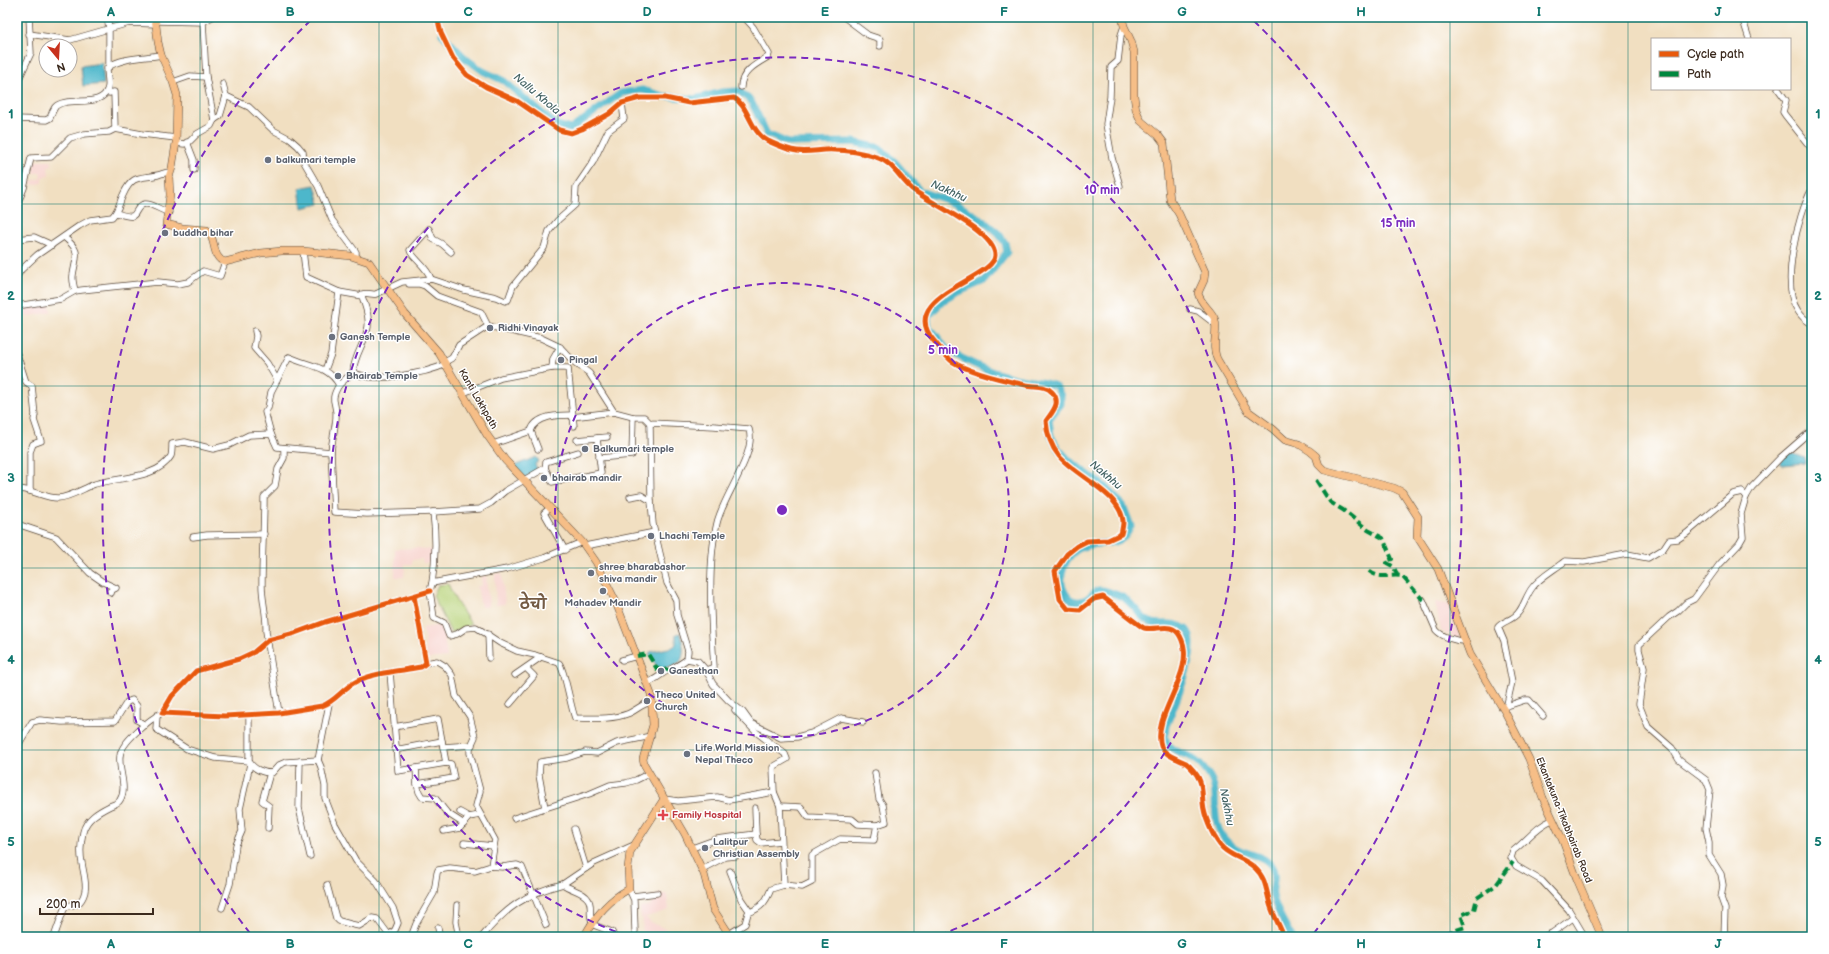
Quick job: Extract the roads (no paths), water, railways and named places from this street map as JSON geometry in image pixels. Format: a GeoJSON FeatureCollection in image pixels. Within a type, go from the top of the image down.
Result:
{"type":"FeatureCollection","features":[{"type":"Feature","properties":{"kind":"main road"},"geometry":{"type":"LineString","coordinates":[[1122,17],[1124,26],[1132,41],[1134,52],[1134,96],[1136,110],[1141,121],[1158,135],[1164,143],[1170,200],[1180,214],[1188,236],[1202,262],[1205,276],[1198,293],[1204,306],[1213,316],[1215,324]]}},
{"type":"Feature","properties":{"kind":"main road"},"geometry":{"type":"LineString","coordinates":[[156,20],[162,55],[177,95],[176,140],[170,172],[169,212],[167,225],[209,232],[217,257],[220,261],[225,262]]}},
{"type":"Feature","properties":{"kind":"main road","name":"Kanti Lokhpath"},"geometry":{"type":"LineString","coordinates":[[225,262],[261,253],[303,251],[356,257],[369,262],[405,314],[446,363],[462,393],[493,444],[505,460],[583,544],[596,562],[615,600],[647,683],[652,702],[653,725],[643,759],[648,774],[692,848],[702,869],[713,909],[729,936]]}},
{"type":"Feature","properties":{"kind":"main road","name":"Ekantakuna-Tikabhairab Road"},"geometry":{"type":"LineString","coordinates":[[1215,324],[1216,356],[1248,411],[1286,440],[1299,444],[1310,451],[1316,456],[1319,465],[1324,470],[1394,488],[1402,492],[1418,518],[1417,536],[1438,569],[1464,641],[1484,679],[1505,708],[1529,759],[1552,820],[1563,841],[1577,879],[1602,937]]}},
{"type":"Feature","properties":{"kind":"main road"},"geometry":{"type":"LineString","coordinates":[[584,937],[592,923],[610,901],[629,889],[628,868],[630,852],[664,799]]}},
{"type":"Feature","properties":{"kind":"street"},"geometry":{"type":"LineString","coordinates":[[17,83],[31,53],[29,17]]}},
{"type":"Feature","properties":{"kind":"street"},"geometry":{"type":"LineString","coordinates":[[17,119],[46,120],[50,118],[55,107],[62,103],[92,101],[100,98],[106,92],[108,87],[107,68],[109,67],[109,28],[107,17]]}},
{"type":"Feature","properties":{"kind":"street"},"geometry":{"type":"LineString","coordinates":[[29,34],[70,40],[129,23],[156,20],[203,22],[212,17]]}},
{"type":"Feature","properties":{"kind":"street"},"geometry":{"type":"LineString","coordinates":[[437,17],[441,33],[453,58],[467,76],[486,87],[498,91],[517,101],[559,130],[571,133],[582,129],[609,114],[622,103],[640,98],[665,98],[689,103],[734,98],[739,101],[754,128],[766,140],[781,147],[796,151],[834,150],[877,157],[884,160],[895,169],[912,189],[979,231],[991,244],[995,255],[993,262],[986,269],[951,289],[935,303],[925,317],[925,328],[932,339],[952,362],[982,374],[1027,385],[1045,387],[1052,391],[1057,399],[1057,405],[1046,421],[1048,436],[1058,455],[1100,489],[1112,501],[1120,511],[1123,522],[1121,534],[1108,540],[1087,541],[1077,546],[1067,554],[1055,571],[1060,599],[1068,609],[1080,610],[1094,599],[1103,597],[1144,628],[1170,627],[1179,634],[1185,645],[1181,674],[1164,718],[1160,736],[1162,747],[1170,755],[1187,764],[1199,779],[1203,794],[1203,805],[1211,828],[1220,846],[1232,855],[1255,867],[1264,878],[1270,904],[1284,937]]}},
{"type":"Feature","properties":{"kind":"street"},"geometry":{"type":"LineString","coordinates":[[741,87],[741,82],[746,72],[768,57],[769,54],[753,27],[744,17]]}},
{"type":"Feature","properties":{"kind":"street"},"geometry":{"type":"LineString","coordinates":[[844,17],[868,35],[880,39],[880,46]]}},
{"type":"Feature","properties":{"kind":"street"},"geometry":{"type":"LineString","coordinates":[[1742,17],[1749,38]]}},
{"type":"Feature","properties":{"kind":"street"},"geometry":{"type":"LineString","coordinates":[[203,22],[206,77],[214,120]]}},
{"type":"Feature","properties":{"kind":"street"},"geometry":{"type":"LineString","coordinates":[[1120,186],[1112,158],[1106,124],[1110,97],[1111,67],[1118,61],[1121,35],[1124,26]]}},
{"type":"Feature","properties":{"kind":"street"},"geometry":{"type":"LineString","coordinates":[[109,67],[119,62],[162,55]]}},
{"type":"Feature","properties":{"kind":"street"},"geometry":{"type":"LineString","coordinates":[[173,82],[190,76],[206,77]]}},
{"type":"Feature","properties":{"kind":"street"},"geometry":{"type":"LineString","coordinates":[[17,205],[24,188],[31,158],[51,157],[70,138],[84,134],[109,132],[115,129],[176,140],[184,144],[211,126],[214,120],[220,116],[226,96],[223,84]]}},
{"type":"Feature","properties":{"kind":"street"},"geometry":{"type":"LineString","coordinates":[[1779,90],[1786,100],[1783,112],[1785,116],[1812,150]]}},
{"type":"Feature","properties":{"kind":"street"},"geometry":{"type":"LineString","coordinates":[[106,92],[109,94],[114,92],[115,94],[115,129]]}},
{"type":"Feature","properties":{"kind":"street"},"geometry":{"type":"LineString","coordinates":[[226,96],[249,107],[272,130],[290,139],[303,152],[304,162],[318,186],[332,220],[356,252],[356,257]]}},
{"type":"Feature","properties":{"kind":"street"},"geometry":{"type":"LineString","coordinates":[[362,296],[362,294],[367,292],[372,295],[410,280],[431,279],[447,283],[464,290],[496,297],[505,301],[508,300],[513,286],[544,248],[549,231],[574,205],[576,187],[593,162],[608,131],[624,119],[622,103]]}},
{"type":"Feature","properties":{"kind":"street"},"geometry":{"type":"LineString","coordinates":[[187,142],[194,160],[194,170]]}},
{"type":"Feature","properties":{"kind":"street"},"geometry":{"type":"LineString","coordinates":[[17,276],[21,270],[37,255],[90,220],[110,218],[116,213],[123,195],[133,181],[140,177],[170,172]]}},
{"type":"Feature","properties":{"kind":"street"},"geometry":{"type":"LineString","coordinates":[[1812,189],[1803,209],[1795,236],[1791,278],[1793,297],[1798,311],[1812,324]]}},
{"type":"Feature","properties":{"kind":"street"},"geometry":{"type":"LineString","coordinates":[[116,213],[131,216],[134,215],[138,207],[146,204],[152,204],[162,211],[169,212]]}},
{"type":"Feature","properties":{"kind":"street"},"geometry":{"type":"LineString","coordinates":[[431,279],[427,269],[412,255],[410,250],[428,228],[430,229],[433,239],[445,246],[451,252]]}},
{"type":"Feature","properties":{"kind":"street"},"geometry":{"type":"LineString","coordinates":[[17,239],[34,237],[52,245]]}},
{"type":"Feature","properties":{"kind":"street"},"geometry":{"type":"LineString","coordinates":[[64,237],[75,247],[77,253],[72,276],[75,291]]}},
{"type":"Feature","properties":{"kind":"street"},"geometry":{"type":"LineString","coordinates":[[303,251],[306,276],[339,292],[362,296]]}},
{"type":"Feature","properties":{"kind":"street"},"geometry":{"type":"LineString","coordinates":[[17,306],[60,299],[75,291],[158,282],[188,282],[203,271],[220,276],[225,262]]}},
{"type":"Feature","properties":{"kind":"street"},"geometry":{"type":"LineString","coordinates":[[397,285],[419,284],[425,286],[437,296],[481,312],[488,326]]}},
{"type":"Feature","properties":{"kind":"street"},"geometry":{"type":"LineString","coordinates":[[325,370],[331,354],[339,292]]}},
{"type":"Feature","properties":{"kind":"street"},"geometry":{"type":"LineString","coordinates":[[362,296],[367,313],[368,327],[357,355],[353,372],[339,385],[333,396],[333,403],[336,411],[332,432],[334,512],[367,514],[471,511],[480,509],[545,466],[548,460],[578,452]]}},
{"type":"Feature","properties":{"kind":"street"},"geometry":{"type":"LineString","coordinates":[[1190,309],[1198,311],[1215,324]]}},
{"type":"Feature","properties":{"kind":"street"},"geometry":{"type":"LineString","coordinates":[[353,372],[361,376],[402,375],[437,368],[452,358],[459,345],[488,326],[541,338],[560,347],[574,362],[589,373],[614,412]]}},
{"type":"Feature","properties":{"kind":"street"},"geometry":{"type":"LineString","coordinates":[[255,332],[256,336],[254,348],[267,363],[277,380]]}},
{"type":"Feature","properties":{"kind":"street"},"geometry":{"type":"LineString","coordinates":[[552,368],[553,359],[560,347]]}},
{"type":"Feature","properties":{"kind":"street"},"geometry":{"type":"LineString","coordinates":[[17,354],[26,382],[32,386],[35,426],[41,441],[33,444],[30,452],[30,490]]}},
{"type":"Feature","properties":{"kind":"street"},"geometry":{"type":"LineString","coordinates":[[332,452],[277,447],[273,442],[265,415],[271,392],[289,357],[302,363],[325,370],[336,379],[339,385]]}},
{"type":"Feature","properties":{"kind":"street"},"geometry":{"type":"LineString","coordinates":[[462,393],[501,378],[552,368],[568,368],[574,426]]}},
{"type":"Feature","properties":{"kind":"street"},"geometry":{"type":"LineString","coordinates":[[493,444],[531,431],[533,426],[545,418],[614,412],[633,417],[644,417],[650,423],[749,429],[752,437],[742,468],[724,501],[717,523],[712,594],[714,666],[706,670]]}},
{"type":"Feature","properties":{"kind":"street"},"geometry":{"type":"LineString","coordinates":[[600,458],[632,455],[633,417]]}},
{"type":"Feature","properties":{"kind":"street"},"geometry":{"type":"LineString","coordinates":[[647,683],[656,680],[666,671],[677,667],[687,659],[688,651],[677,615],[676,600],[667,583],[655,532],[651,500],[650,423]]}},
{"type":"Feature","properties":{"kind":"street"},"geometry":{"type":"LineString","coordinates":[[1724,937],[1725,909],[1721,898],[1723,885],[1721,874],[1709,855],[1709,842],[1706,828],[1710,790],[1706,780],[1679,760],[1672,748],[1648,727],[1639,704],[1644,668],[1639,645],[1669,617],[1686,603],[1694,599],[1719,565],[1739,544],[1743,537],[1741,514],[1746,497],[1752,487],[1782,456],[1812,430]]}},
{"type":"Feature","properties":{"kind":"street"},"geometry":{"type":"LineString","coordinates":[[531,431],[538,449]]}},
{"type":"Feature","properties":{"kind":"street"},"geometry":{"type":"LineString","coordinates":[[17,489],[30,490],[48,496],[65,498],[80,490],[97,484],[149,473],[164,465],[171,455],[172,444],[185,442],[213,449],[229,445],[249,435],[271,434]]}},
{"type":"Feature","properties":{"kind":"street"},"geometry":{"type":"LineString","coordinates":[[577,440],[607,437]]}},
{"type":"Feature","properties":{"kind":"street"},"geometry":{"type":"LineString","coordinates":[[545,466],[552,482],[601,473],[597,438]]}},
{"type":"Feature","properties":{"kind":"street"},"geometry":{"type":"LineString","coordinates":[[278,712],[266,631],[267,620],[262,586],[264,497],[275,486],[278,469],[284,458],[284,448]]}},
{"type":"Feature","properties":{"kind":"street"},"geometry":{"type":"LineString","coordinates":[[1505,708],[1512,682],[1504,641],[1498,627],[1500,624],[1510,620],[1519,612],[1531,589],[1539,580],[1552,572],[1565,561],[1584,562],[1627,554],[1648,558],[1654,556],[1663,549],[1669,540],[1678,539],[1707,517],[1724,500],[1733,494],[1742,492],[1746,497]]}},
{"type":"Feature","properties":{"kind":"street"},"geometry":{"type":"LineString","coordinates":[[630,497],[641,495],[651,500]]}},
{"type":"Feature","properties":{"kind":"street"},"geometry":{"type":"LineString","coordinates":[[550,508],[544,513],[564,550]]}},
{"type":"Feature","properties":{"kind":"street"},"geometry":{"type":"LineString","coordinates":[[433,512],[436,534],[435,556],[430,591],[434,618],[444,623],[450,636],[457,634],[471,626],[480,628],[517,651],[559,663],[562,666],[570,703],[575,718],[624,715],[633,712],[646,703],[652,702]]}},
{"type":"Feature","properties":{"kind":"street"},"geometry":{"type":"LineString","coordinates":[[17,524],[56,537],[90,573],[103,582],[116,588],[110,591],[111,593]]}},
{"type":"Feature","properties":{"kind":"street"},"geometry":{"type":"LineString","coordinates":[[432,583],[507,569],[583,544],[655,532]]}},
{"type":"Feature","properties":{"kind":"street"},"geometry":{"type":"LineString","coordinates":[[192,537],[207,535],[264,534]]}},
{"type":"Feature","properties":{"kind":"street"},"geometry":{"type":"LineString","coordinates":[[54,937],[64,909],[68,906],[79,903],[84,893],[86,879],[81,856],[83,833],[87,822],[99,812],[118,803],[123,795],[120,756],[123,747],[145,725],[159,714],[172,696],[196,671],[239,659],[254,652],[268,640],[296,633],[325,622],[430,591]]}},
{"type":"Feature","properties":{"kind":"street"},"geometry":{"type":"LineString","coordinates":[[414,596],[426,663]]}},
{"type":"Feature","properties":{"kind":"street"},"geometry":{"type":"LineString","coordinates":[[1423,600],[1436,630],[1440,634],[1457,641],[1464,641]]}},
{"type":"Feature","properties":{"kind":"street"},"geometry":{"type":"LineString","coordinates":[[488,634],[489,658]]}},
{"type":"Feature","properties":{"kind":"street"},"geometry":{"type":"LineString","coordinates":[[622,660],[637,656]]}},
{"type":"Feature","properties":{"kind":"street"},"geometry":{"type":"LineString","coordinates":[[515,675],[541,657]]}},
{"type":"Feature","properties":{"kind":"street"},"geometry":{"type":"LineString","coordinates":[[687,659],[698,662],[706,670],[713,684],[756,732],[785,754],[787,759],[773,767],[774,792],[780,806],[784,885]]}},
{"type":"Feature","properties":{"kind":"street"},"geometry":{"type":"LineString","coordinates":[[159,714],[225,716],[249,715],[322,706],[329,704],[345,688],[358,680],[390,672],[421,667],[426,663],[438,661],[445,666],[452,675],[456,696],[470,717],[475,737],[470,753],[479,786],[479,795],[476,806],[494,837],[491,866]]}},
{"type":"Feature","properties":{"kind":"street"},"geometry":{"type":"LineString","coordinates":[[510,704],[534,676],[526,668]]}},
{"type":"Feature","properties":{"kind":"street"},"geometry":{"type":"LineString","coordinates":[[390,672],[395,750],[398,772],[446,763],[451,764],[454,778],[417,784]]}},
{"type":"Feature","properties":{"kind":"street"},"geometry":{"type":"LineString","coordinates":[[17,747],[32,722],[40,720],[62,722],[115,721],[127,702],[132,700],[137,706],[137,720],[145,725]]}},
{"type":"Feature","properties":{"kind":"street"},"geometry":{"type":"LineString","coordinates":[[1505,708],[1529,700],[1543,716]]}},
{"type":"Feature","properties":{"kind":"street"},"geometry":{"type":"LineString","coordinates":[[729,701],[743,712],[751,723],[781,738],[797,737],[812,733],[841,718],[864,722]]}},
{"type":"Feature","properties":{"kind":"street"},"geometry":{"type":"LineString","coordinates":[[327,885],[336,918],[339,921],[359,926],[375,918],[390,936],[395,930],[398,923],[393,908],[376,881],[356,861],[335,824],[325,798],[325,786],[318,760],[329,704]]}},
{"type":"Feature","properties":{"kind":"street"},"geometry":{"type":"LineString","coordinates":[[159,714],[156,729],[187,749],[215,758],[250,762],[256,768],[270,773]]}},
{"type":"Feature","properties":{"kind":"street"},"geometry":{"type":"LineString","coordinates":[[222,908],[230,884],[236,845],[242,831],[240,809],[250,762],[249,715]]}},
{"type":"Feature","properties":{"kind":"street"},"geometry":{"type":"LineString","coordinates":[[394,727],[438,719],[446,763]]}},
{"type":"Feature","properties":{"kind":"street"},"geometry":{"type":"LineString","coordinates":[[545,808],[539,775],[540,762],[567,758],[585,752],[597,753],[621,742],[651,736]]}},
{"type":"Feature","properties":{"kind":"street"},"geometry":{"type":"LineString","coordinates":[[395,750],[443,744],[472,745]]}},
{"type":"Feature","properties":{"kind":"street"},"geometry":{"type":"LineString","coordinates":[[268,828],[270,806],[262,801],[270,773],[279,765],[291,761],[318,760]]}},
{"type":"Feature","properties":{"kind":"street"},"geometry":{"type":"LineString","coordinates":[[300,761],[299,808],[310,856]]}},
{"type":"Feature","properties":{"kind":"street"},"geometry":{"type":"LineString","coordinates":[[416,768],[417,784],[422,797],[435,798],[447,813],[464,824]]}},
{"type":"Feature","properties":{"kind":"street"},"geometry":{"type":"LineString","coordinates":[[780,806],[801,806],[808,817],[852,819],[858,824],[877,825],[886,822],[883,805],[879,799],[875,773]]}},
{"type":"Feature","properties":{"kind":"street"},"geometry":{"type":"LineString","coordinates":[[514,818],[589,794],[610,785],[636,780],[648,774]]}},
{"type":"Feature","properties":{"kind":"street"},"geometry":{"type":"LineString","coordinates":[[664,799],[678,801],[717,797],[729,800],[774,792]]}},
{"type":"Feature","properties":{"kind":"street"},"geometry":{"type":"LineString","coordinates":[[755,808],[757,840],[761,843],[781,841]]}},
{"type":"Feature","properties":{"kind":"street"},"geometry":{"type":"LineString","coordinates":[[460,812],[469,817],[480,815]]}},
{"type":"Feature","properties":{"kind":"street"},"geometry":{"type":"LineString","coordinates":[[444,831],[457,830],[469,817]]}},
{"type":"Feature","properties":{"kind":"street"},"geometry":{"type":"LineString","coordinates":[[1552,820],[1534,830],[1513,851],[1511,858],[1521,870],[1542,881],[1563,904],[1585,937]]}},
{"type":"Feature","properties":{"kind":"street"},"geometry":{"type":"LineString","coordinates":[[729,936],[745,924],[748,913],[766,902],[771,889],[784,885],[802,887],[812,882],[812,855],[840,839],[874,840],[877,825]]}},
{"type":"Feature","properties":{"kind":"street"},"geometry":{"type":"LineString","coordinates":[[574,829],[586,868]]}},
{"type":"Feature","properties":{"kind":"street"},"geometry":{"type":"LineString","coordinates":[[692,848],[716,839],[756,834]]}},
{"type":"Feature","properties":{"kind":"street"},"geometry":{"type":"LineString","coordinates":[[464,843],[493,846]]}},
{"type":"Feature","properties":{"kind":"street"},"geometry":{"type":"LineString","coordinates":[[482,937],[500,915],[533,893],[563,884],[586,868],[636,844]]}},
{"type":"Feature","properties":{"kind":"street"},"geometry":{"type":"LineString","coordinates":[[702,869],[725,857],[736,856]]}},
{"type":"Feature","properties":{"kind":"street"},"geometry":{"type":"LineString","coordinates":[[411,937],[416,924],[434,893],[438,870],[450,868],[474,871],[491,866],[502,867],[517,865],[522,867],[546,925]]}},
{"type":"Feature","properties":{"kind":"street"},"geometry":{"type":"LineString","coordinates":[[730,871],[741,899],[750,912]]}},
{"type":"Feature","properties":{"kind":"street"},"geometry":{"type":"LineString","coordinates":[[563,884],[588,898],[592,923],[612,932],[614,937]]}},
{"type":"Feature","properties":{"kind":"street"},"geometry":{"type":"LineString","coordinates":[[629,889],[633,896],[635,930]]}},
{"type":"Feature","properties":{"kind":"street"},"geometry":{"type":"LineString","coordinates":[[633,896],[657,893]]}},
{"type":"Feature","properties":{"kind":"street"},"geometry":{"type":"LineString","coordinates":[[457,905],[456,922],[459,937]]}},
{"type":"Feature","properties":{"kind":"street"},"geometry":{"type":"LineString","coordinates":[[1543,937],[1553,935],[1573,918]]}},
{"type":"Feature","properties":{"kind":"street"},"geometry":{"type":"LineString","coordinates":[[438,928],[440,937]]}},
{"type":"Feature","properties":{"kind":"water"},"geometry":{"type":"Polygon","coordinates":[[[102,63],[104,84],[83,86],[81,66],[102,63]]]}},
{"type":"Feature","properties":{"kind":"water"},"geometry":{"type":"Polygon","coordinates":[[[315,185],[320,204],[302,208],[299,188],[315,185]]]}},
{"type":"Feature","properties":{"kind":"water"},"geometry":{"type":"Polygon","coordinates":[[[1789,452],[1805,458],[1805,463],[1783,465],[1780,463],[1789,452]]]}},
{"type":"Feature","properties":{"kind":"water"},"geometry":{"type":"Polygon","coordinates":[[[536,457],[539,461],[535,464],[538,471],[525,478],[514,466],[536,457]]]}},
{"type":"Feature","properties":{"kind":"water"},"geometry":{"type":"Polygon","coordinates":[[[680,633],[683,648],[681,660],[678,664],[673,666],[658,668],[649,654],[650,652],[673,647],[676,644],[676,634],[680,633]]]}},
{"type":"Feature","properties":{"kind":"waterway","name":"Nakhhu"},"geometry":{"type":"LineString","coordinates":[[442,34],[465,58],[483,71],[504,81],[556,125],[571,129],[621,93],[642,90],[664,96],[695,99],[722,92],[739,91],[751,101],[767,134],[788,143],[853,142],[880,148],[895,162],[920,191],[955,203],[981,219],[999,234],[1005,243],[1007,252],[984,281],[959,292],[942,302],[928,316],[929,328],[935,333],[947,349],[987,370],[1003,375],[1056,386],[1061,396],[1061,404],[1049,419],[1051,436],[1058,448],[1070,461],[1104,486],[1123,505],[1131,526],[1127,534],[1120,540],[1083,547],[1074,552],[1067,560],[1062,574],[1062,585],[1064,590],[1069,598],[1078,601],[1086,599],[1099,590],[1108,591],[1126,599],[1141,616],[1148,621],[1157,624],[1181,626],[1186,629],[1190,636],[1191,648],[1189,661],[1180,692],[1166,726],[1166,740],[1170,748],[1190,757],[1198,763],[1212,780],[1215,793],[1216,820],[1223,837],[1230,845],[1262,858],[1269,863],[1273,869],[1274,902],[1292,937]]}},
{"type":"Feature","properties":{"kind":"place","name":"balkumari temple"},"geometry":{"type":"Point","coordinates":[268,160]}},
{"type":"Feature","properties":{"kind":"place","name":"buddha bihar"},"geometry":{"type":"Point","coordinates":[165,233]}},
{"type":"Feature","properties":{"kind":"place","name":"Ridhi Vinayak"},"geometry":{"type":"Point","coordinates":[490,328]}},
{"type":"Feature","properties":{"kind":"place","name":"Ganesh Temple"},"geometry":{"type":"Point","coordinates":[332,337]}},
{"type":"Feature","properties":{"kind":"place","name":"Pingal"},"geometry":{"type":"Point","coordinates":[561,360]}},
{"type":"Feature","properties":{"kind":"place","name":"Bhairab Temple"},"geometry":{"type":"Point","coordinates":[338,376]}},
{"type":"Feature","properties":{"kind":"place","name":"Balkumari temple"},"geometry":{"type":"Point","coordinates":[585,449]}},
{"type":"Feature","properties":{"kind":"place","name":"bhairab mandir"},"geometry":{"type":"Point","coordinates":[544,478]}},
{"type":"Feature","properties":{"kind":"place","name":"Lhachi Temple"},"geometry":{"type":"Point","coordinates":[651,536]}},
{"type":"Feature","properties":{"kind":"place","name":"shree bharabashor shiva mandir"},"geometry":{"type":"Point","coordinates":[591,573]}},
{"type":"Feature","properties":{"kind":"place","name":"Mahadev Mandir"},"geometry":{"type":"Point","coordinates":[603,591]}},
{"type":"Feature","properties":{"kind":"place","name":"Ganesthan"},"geometry":{"type":"Point","coordinates":[661,671]}},
{"type":"Feature","properties":{"kind":"place","name":"Theco United Church"},"geometry":{"type":"Point","coordinates":[647,701]}},
{"type":"Feature","properties":{"kind":"place","name":"Life World Mission Nepal Theco"},"geometry":{"type":"Point","coordinates":[687,754]}},
{"type":"Feature","properties":{"kind":"place","name":"Family Hospital"},"geometry":{"type":"Point","coordinates":[663,815]}},
{"type":"Feature","properties":{"kind":"place","name":"Lalitpur Christian Assembly"},"geometry":{"type":"Point","coordinates":[705,848]}},
{"type":"Feature","properties":{"kind":"district","name":"ठेचो"},"geometry":{"type":"Point","coordinates":[533,604]}},
{"type":"Feature","properties":{"kind":"water label","name":"Nallu Khola"},"geometry":{"type":"Point","coordinates":[537,94]}}]}
